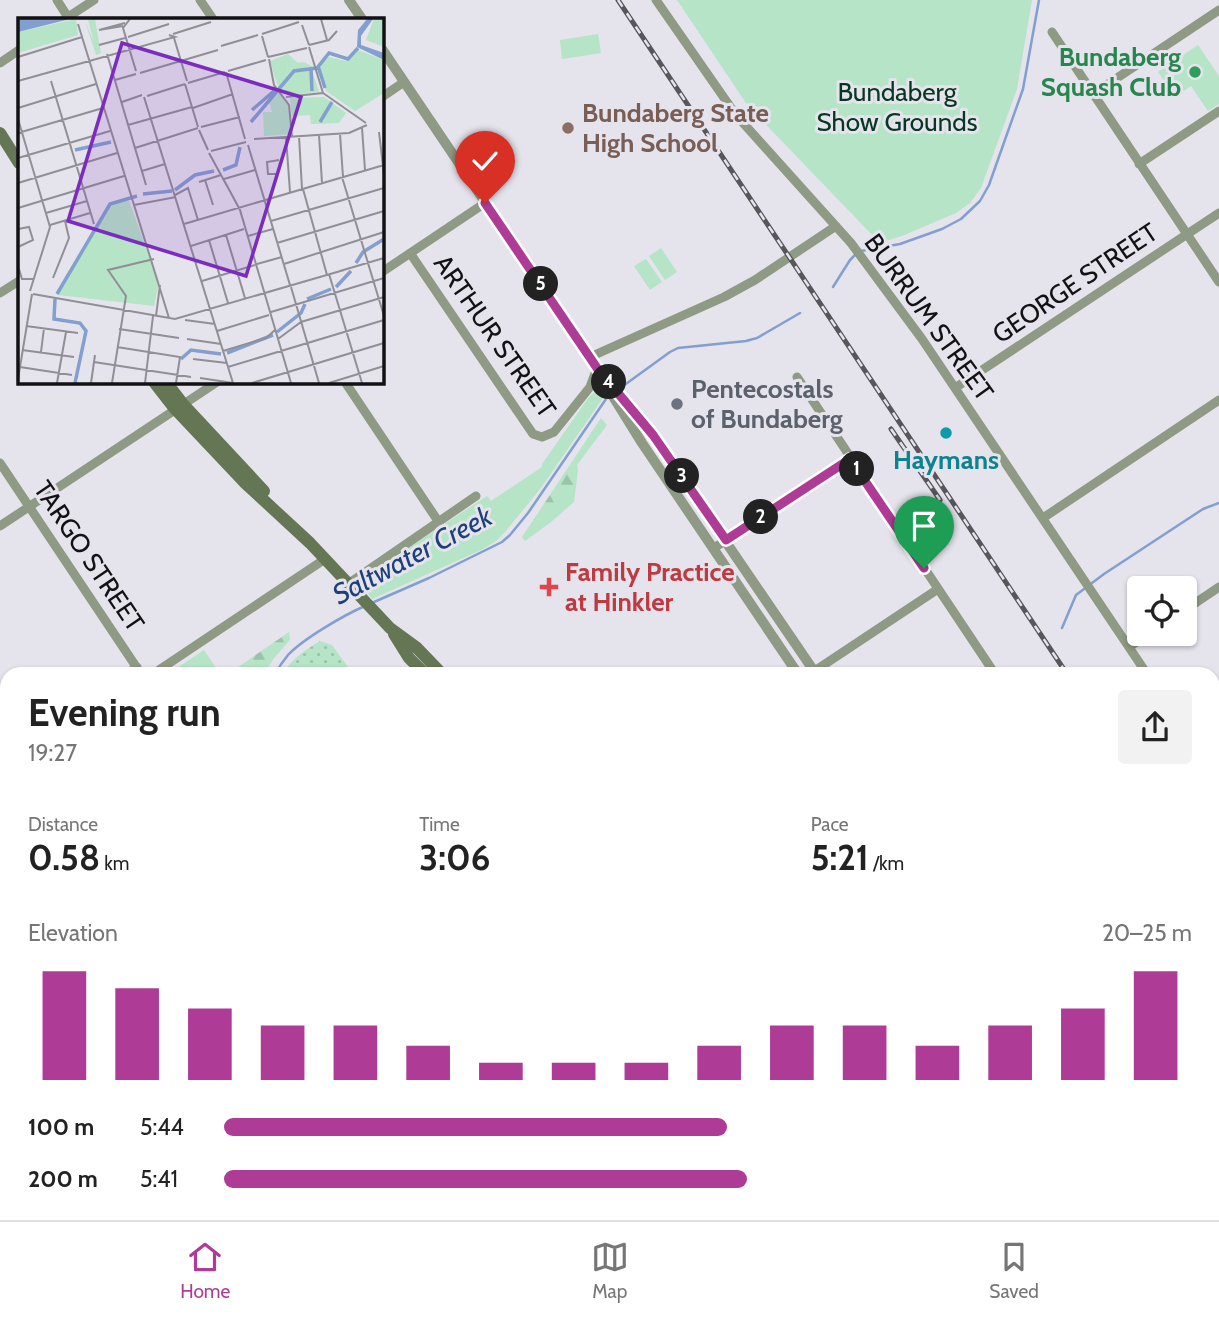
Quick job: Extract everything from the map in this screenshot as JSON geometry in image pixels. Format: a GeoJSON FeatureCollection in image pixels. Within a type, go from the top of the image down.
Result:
{"type":"FeatureCollection","features":[{"type":"Feature","properties":{"kind":"main road"},"geometry":{"type":"LineString","coordinates":[[0,133],[18,161]]}},
{"type":"Feature","properties":{"kind":"main road"},"geometry":{"type":"LineString","coordinates":[[0,147],[18,174]]}},
{"type":"Feature","properties":{"kind":"main road"},"geometry":{"type":"LineString","coordinates":[[155,383],[267,493],[377,615],[435,667]]}},
{"type":"Feature","properties":{"kind":"main road"},"geometry":{"type":"LineString","coordinates":[[167,383],[179,406]]}},
{"type":"Feature","properties":{"kind":"main road"},"geometry":{"type":"LineString","coordinates":[[390,628],[418,667]]}},
{"type":"Feature","properties":{"kind":"street"},"geometry":{"type":"LineString","coordinates":[[57,0],[67,18],[94,0]]}},
{"type":"Feature","properties":{"kind":"street"},"geometry":{"type":"LineString","coordinates":[[200,0],[212,18]]}},
{"type":"Feature","properties":{"kind":"street"},"geometry":{"type":"LineString","coordinates":[[349,0],[361,18]]}},
{"type":"Feature","properties":{"kind":"street","name":"BURRUM STREET"},"geometry":{"type":"LineString","coordinates":[[656,0],[736,115],[855,248],[955,388],[1142,667]]}},
{"type":"Feature","properties":{"kind":"street"},"geometry":{"type":"LineString","coordinates":[[1093,93],[1219,10]]}},
{"type":"Feature","properties":{"kind":"street"},"geometry":{"type":"LineString","coordinates":[[1052,32],[1219,282]]}},
{"type":"Feature","properties":{"kind":"street"},"geometry":{"type":"LineString","coordinates":[[383,50],[590,358],[653,435],[809,667]]}},
{"type":"Feature","properties":{"kind":"street"},"geometry":{"type":"LineString","coordinates":[[0,63],[18,51]]}},
{"type":"Feature","properties":{"kind":"street"},"geometry":{"type":"LineString","coordinates":[[383,96],[404,82]]}},
{"type":"Feature","properties":{"kind":"street"},"geometry":{"type":"LineString","coordinates":[[1139,164],[1219,111]]}},
{"type":"Feature","properties":{"kind":"street"},"geometry":{"type":"LineString","coordinates":[[383,271],[485,203]]}},
{"type":"Feature","properties":{"kind":"street","name":"GEORGE STREET"},"geometry":{"type":"LineString","coordinates":[[955,388],[1219,213]]}},
{"type":"Feature","properties":{"kind":"street"},"geometry":{"type":"LineString","coordinates":[[590,358],[740,289],[836,226]]}},
{"type":"Feature","properties":{"kind":"street","name":"ARTHUR STREET"},"geometry":{"type":"LineString","coordinates":[[410,253],[533,434],[546,436],[554,432],[590,387],[598,369]]}},
{"type":"Feature","properties":{"kind":"street"},"geometry":{"type":"LineString","coordinates":[[0,293],[18,282]]}},
{"type":"Feature","properties":{"kind":"street"},"geometry":{"type":"LineString","coordinates":[[598,369],[608,390],[642,443],[792,667]]}},
{"type":"Feature","properties":{"kind":"street"},"geometry":{"type":"LineString","coordinates":[[797,377],[990,667]]}},
{"type":"Feature","properties":{"kind":"street"},"geometry":{"type":"LineString","coordinates":[[0,526],[215,383]]}},
{"type":"Feature","properties":{"kind":"street"},"geometry":{"type":"LineString","coordinates":[[346,383],[438,521]]}},
{"type":"Feature","properties":{"kind":"street"},"geometry":{"type":"LineString","coordinates":[[1043,518],[1219,400]]}},
{"type":"Feature","properties":{"kind":"street"},"geometry":{"type":"LineString","coordinates":[[714,548],[850,459]]}},
{"type":"Feature","properties":{"kind":"street","name":"TARGO STREET"},"geometry":{"type":"LineString","coordinates":[[0,463],[136,667]]}},
{"type":"Feature","properties":{"kind":"street"},"geometry":{"type":"LineString","coordinates":[[352,588],[438,521],[475,496]]}},
{"type":"Feature","properties":{"kind":"street"},"geometry":{"type":"LineString","coordinates":[[163,667],[325,559]]}},
{"type":"Feature","properties":{"kind":"street"},"geometry":{"type":"LineString","coordinates":[[1197,602],[1219,587]]}},
{"type":"Feature","properties":{"kind":"street"},"geometry":{"type":"LineString","coordinates":[[822,667],[937,589]]}},
{"type":"Feature","properties":{"kind":"green space","name":"Bundaberg Show Grounds"},"geometry":{"type":"Polygon","coordinates":[[[677,0],[1032,0],[1017,89],[981,188],[970,203],[956,213],[902,236],[877,240],[748,106],[677,0]]]}},
{"type":"Feature","properties":{"kind":"green space"},"geometry":{"type":"Polygon","coordinates":[[[598,34],[601,53],[562,59],[560,40],[598,34]]]}},
{"type":"Feature","properties":{"kind":"green space"},"geometry":{"type":"Polygon","coordinates":[[[1198,45],[1219,76],[1219,104],[1208,111],[1191,86],[1175,97],[1158,72],[1198,45]]]}},
{"type":"Feature","properties":{"kind":"green space"},"geometry":{"type":"Polygon","coordinates":[[[661,248],[677,272],[665,280],[649,256],[661,248]]]}},
{"type":"Feature","properties":{"kind":"green space"},"geometry":{"type":"Polygon","coordinates":[[[646,259],[662,282],[650,290],[634,266],[646,259]]]}},
{"type":"Feature","properties":{"kind":"green space"},"geometry":{"type":"Polygon","coordinates":[[[596,391],[605,395],[541,488],[496,541],[372,599],[367,588],[371,584],[364,577],[487,496],[491,501],[542,467],[589,397],[596,391]]]}},
{"type":"Feature","properties":{"kind":"green space"},"geometry":{"type":"Polygon","coordinates":[[[601,418],[607,425],[577,465],[574,502],[525,541],[522,537],[601,418]]]}},
{"type":"Feature","properties":{"kind":"green space"},"geometry":{"type":"Polygon","coordinates":[[[289,632],[290,640],[268,667],[238,667],[289,632]]]}},
{"type":"Feature","properties":{"kind":"green space"},"geometry":{"type":"Polygon","coordinates":[[[320,641],[332,645],[348,667],[288,667],[299,655],[320,641]]]}},
{"type":"Feature","properties":{"kind":"green space"},"geometry":{"type":"Polygon","coordinates":[[[204,650],[215,667],[178,667],[204,650]]]}},
{"type":"Feature","properties":{"kind":"waterway","name":"Saltwater Creek"},"geometry":{"type":"LineString","coordinates":[[861,251],[900,244],[942,229],[961,219],[980,201],[989,185],[1023,89],[1039,0]]}},
{"type":"Feature","properties":{"kind":"waterway","name":"Saltwater Creek"},"geometry":{"type":"LineString","coordinates":[[833,287],[855,255]]}},
{"type":"Feature","properties":{"kind":"waterway","name":"Saltwater Creek"},"geometry":{"type":"LineString","coordinates":[[623,386],[678,348],[757,338],[800,313]]}},
{"type":"Feature","properties":{"kind":"waterway","name":"Saltwater Creek"},"geometry":{"type":"LineString","coordinates":[[374,602],[502,542],[528,513],[606,399]]}},
{"type":"Feature","properties":{"kind":"waterway"},"geometry":{"type":"LineString","coordinates":[[1062,628],[1076,595],[1203,509],[1219,503]]}},
{"type":"Feature","properties":{"kind":"waterway","name":"Saltwater Creek"},"geometry":{"type":"LineString","coordinates":[[280,667],[288,655],[303,642],[365,606]]}},
{"type":"Feature","properties":{"kind":"railway"},"geometry":{"type":"LineString","coordinates":[[618,0],[1062,667]]}},
{"type":"Feature","properties":{"kind":"railway"},"geometry":{"type":"LineString","coordinates":[[891,429],[940,500]]}},
{"type":"Feature","properties":{"kind":"place","name":"Bundaberg Squash Club"},"geometry":{"type":"Point","coordinates":[1195,72]}},
{"type":"Feature","properties":{"kind":"place","name":"Bundaberg State High School"},"geometry":{"type":"Point","coordinates":[568,128]}},
{"type":"Feature","properties":{"kind":"place","name":"Pentecostals of Bundaberg"},"geometry":{"type":"Point","coordinates":[677,404]}},
{"type":"Feature","properties":{"kind":"place","name":"Haymans"},"geometry":{"type":"Point","coordinates":[946,433]}},
{"type":"Feature","properties":{"kind":"place","name":"Family Practice at Hinkler"},"geometry":{"type":"Point","coordinates":[549,587]}},
{"type":"Feature","properties":{"kind":"route"},"geometry":{"type":"LineString","coordinates":[[485,203],[597,368],[653,435],[726,540],[850,459],[924,568]]}}]}
